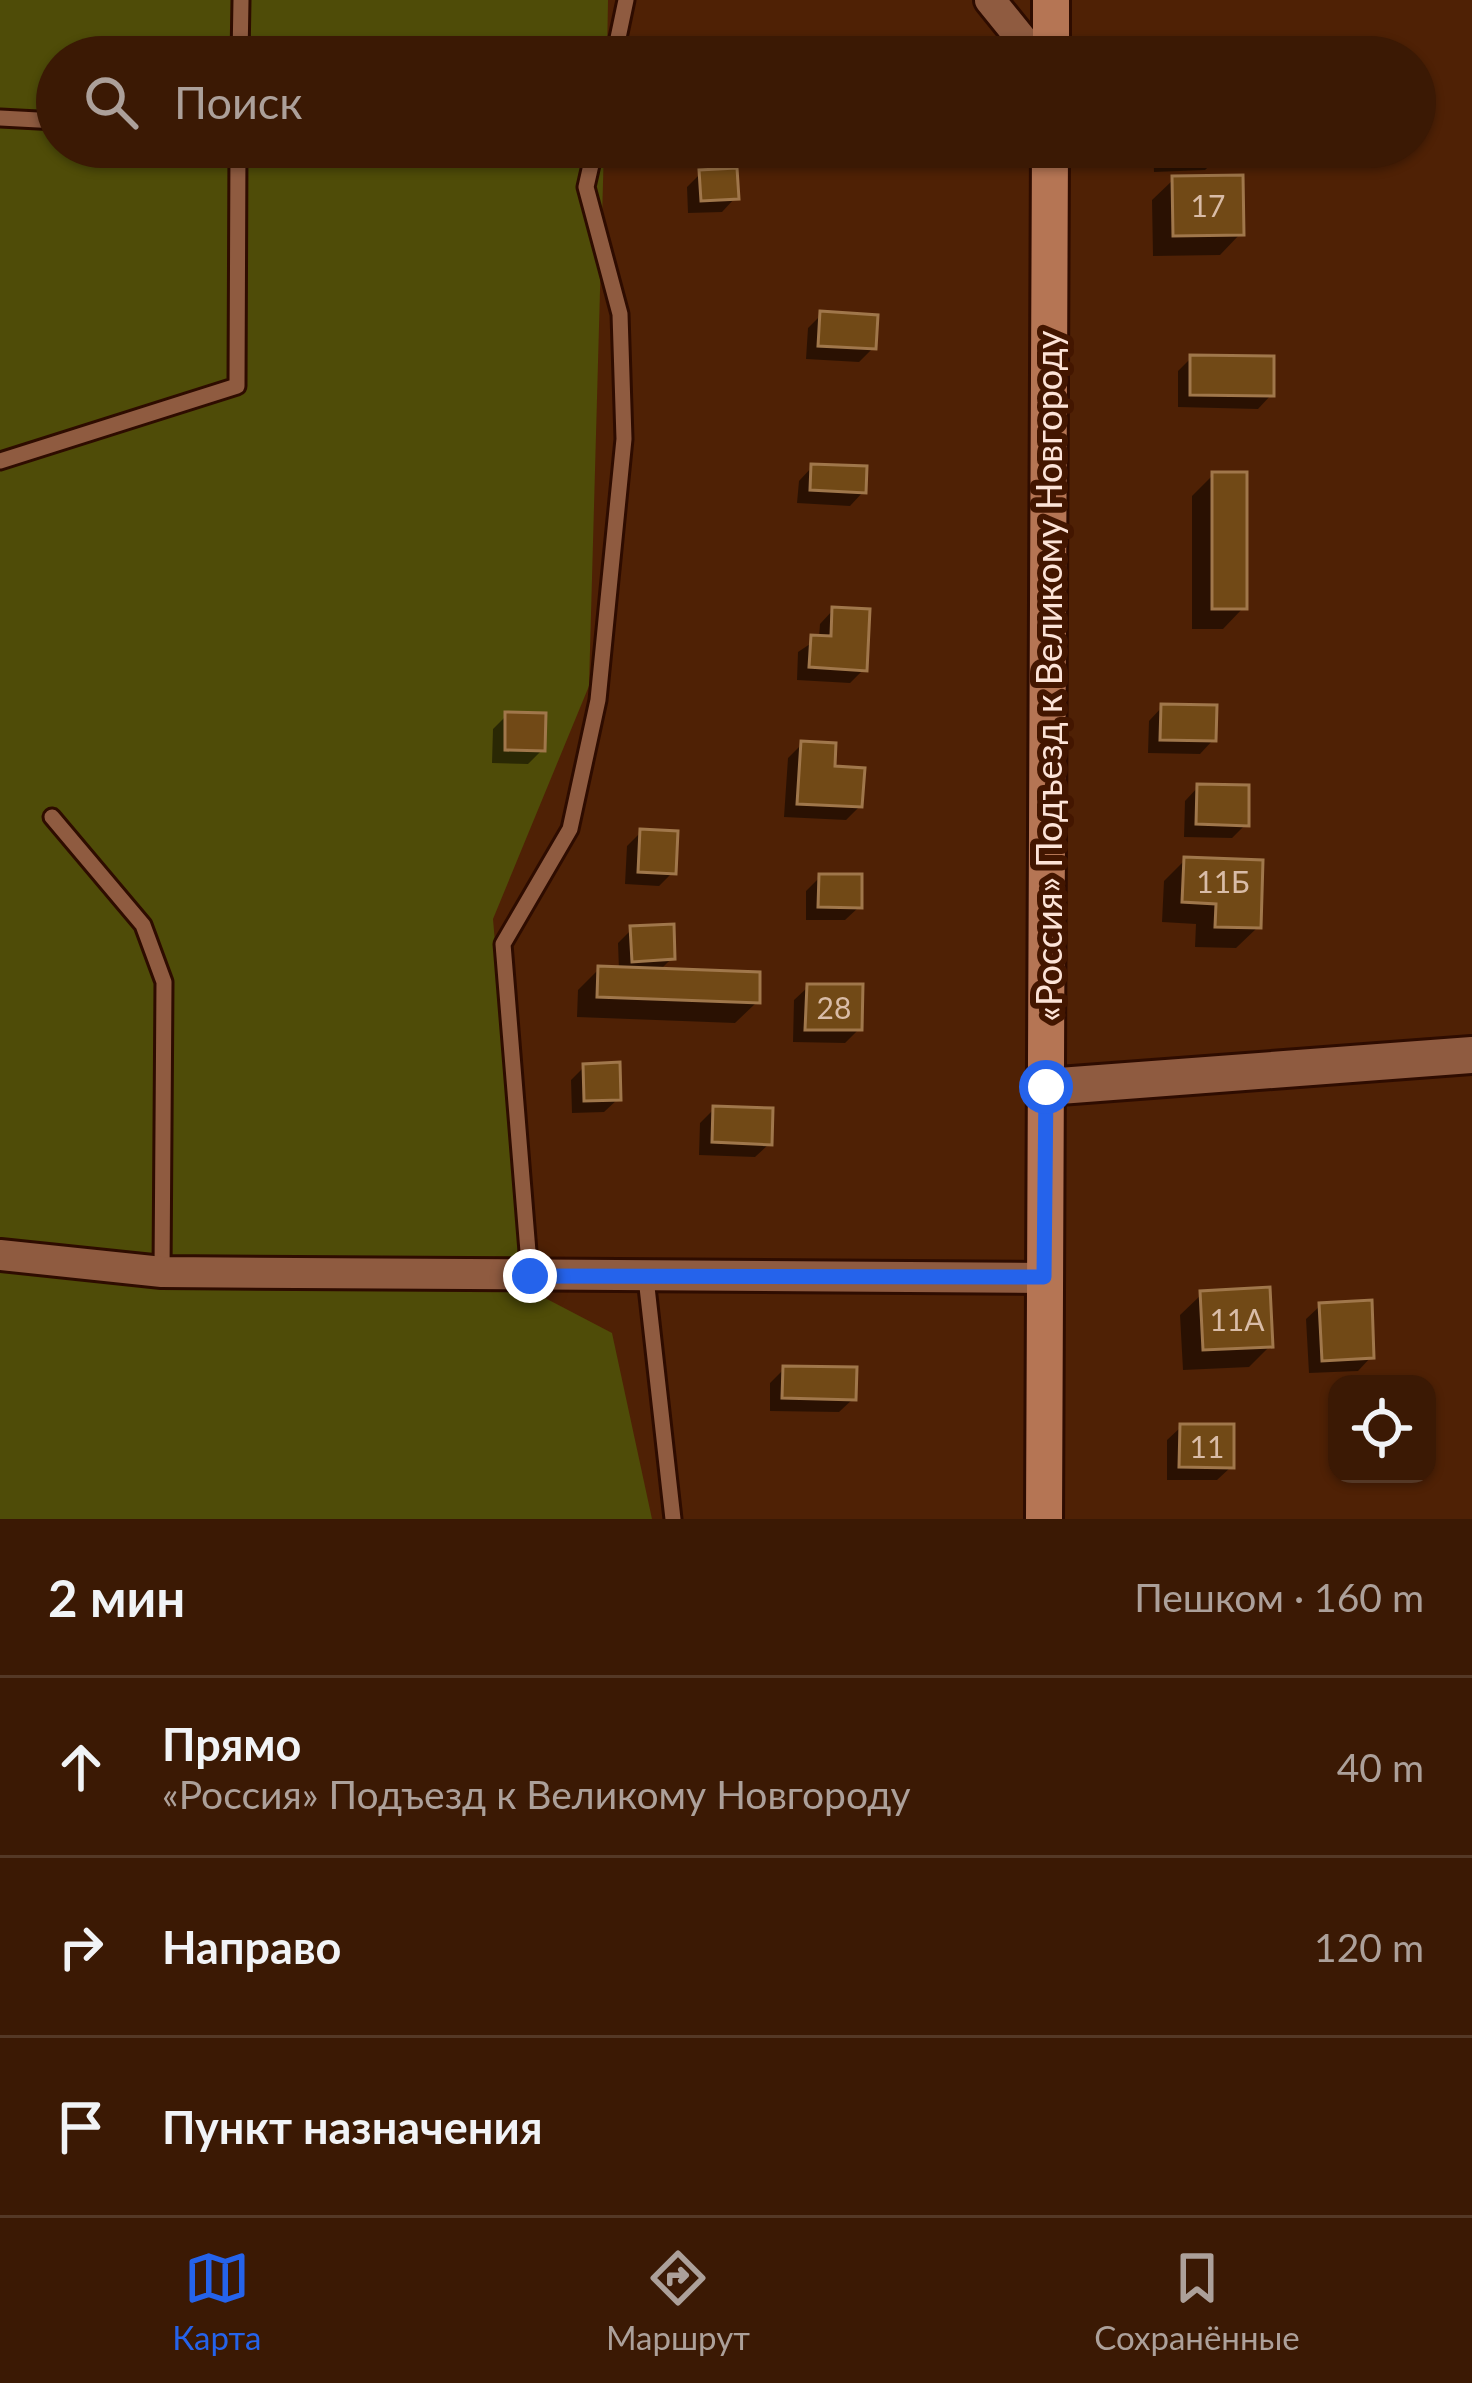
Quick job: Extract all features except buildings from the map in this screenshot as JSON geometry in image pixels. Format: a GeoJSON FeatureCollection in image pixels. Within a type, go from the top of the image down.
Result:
{"type":"FeatureCollection","features":[{"type":"Feature","properties":{"kind":"main road"},"geometry":{"type":"LineString","coordinates":[[1051,0],[1051,36]]}},
{"type":"Feature","properties":{"kind":"main road","name":"«Россия» Подъезд к Великому Новгороду"},"geometry":{"type":"LineString","coordinates":[[1044,1519],[1050,168]]}},
{"type":"Feature","properties":{"kind":"street"},"geometry":{"type":"LineString","coordinates":[[990,0],[1019,36]]}},
{"type":"Feature","properties":{"kind":"street"},"geometry":{"type":"LineString","coordinates":[[1046,1087],[1472,1054]]}},
{"type":"Feature","properties":{"kind":"street"},"geometry":{"type":"LineString","coordinates":[[0,1255],[163,1272],[1044,1277]]}},
{"type":"Feature","properties":{"kind":"lane"},"geometry":{"type":"LineString","coordinates":[[240,36],[241,0]]}},
{"type":"Feature","properties":{"kind":"lane"},"geometry":{"type":"LineString","coordinates":[[618,36],[626,0]]}},
{"type":"Feature","properties":{"kind":"lane"},"geometry":{"type":"LineString","coordinates":[[0,118],[36,120]]}},
{"type":"Feature","properties":{"kind":"lane"},"geometry":{"type":"LineString","coordinates":[[0,461],[237,386],[238,168]]}},
{"type":"Feature","properties":{"kind":"lane"},"geometry":{"type":"LineString","coordinates":[[530,1276],[503,944],[570,829],[598,700],[623,439],[620,314],[586,187],[590,168]]}},
{"type":"Feature","properties":{"kind":"lane"},"geometry":{"type":"LineString","coordinates":[[52,817],[142,925],[164,982],[163,1272]]}},
{"type":"Feature","properties":{"kind":"lane"},"geometry":{"type":"LineString","coordinates":[[646,1278],[673,1519]]}},
{"type":"Feature","properties":{"kind":"shaded area"},"geometry":{"type":"Polygon","coordinates":[[[0,0],[608,0],[607,36],[36,36],[36,168],[603,168],[589,686],[493,919],[524,1287],[612,1333],[652,1519],[0,1519],[0,0]]]}},
{"type":"Feature","properties":{"kind":"route"},"geometry":{"type":"LineString","coordinates":[[530,1276],[1044,1277],[1046,1087]]}}]}
